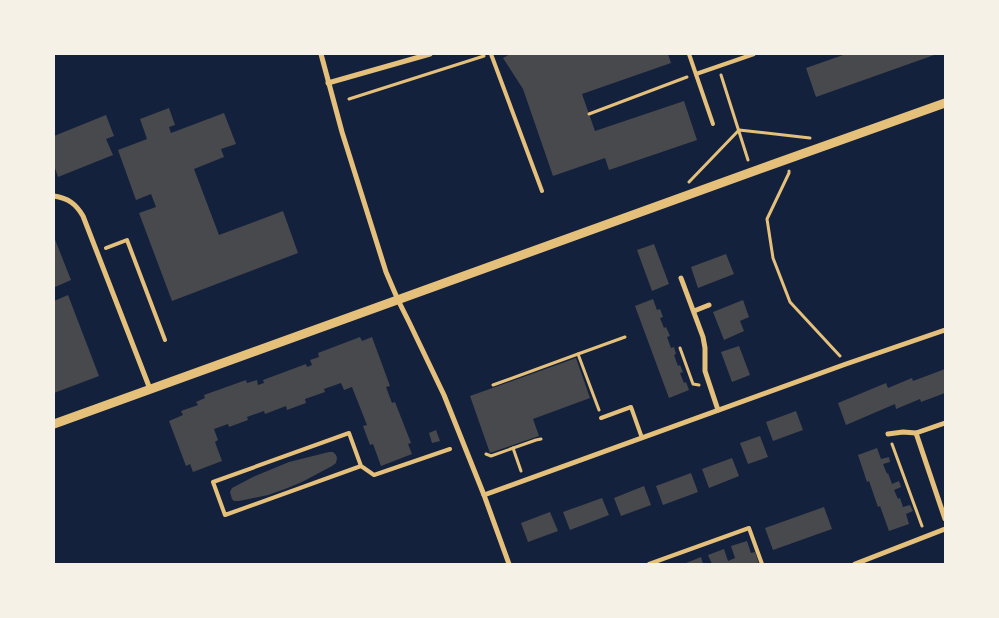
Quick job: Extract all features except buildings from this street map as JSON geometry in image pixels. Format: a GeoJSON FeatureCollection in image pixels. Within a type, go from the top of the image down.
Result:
{"type":"FeatureCollection","features":[{"type":"Feature","properties":{"kind":"street"},"geometry":{"type":"LineString","coordinates":[[321,54],[342,132],[386,272],[444,395],[509,564]]}},
{"type":"Feature","properties":{"kind":"street"},"geometry":{"type":"LineString","coordinates":[[328,83],[430,54]]}},
{"type":"Feature","properties":{"kind":"street"},"geometry":{"type":"LineString","coordinates":[[54,424],[945,103]]}},
{"type":"Feature","properties":{"kind":"street"},"geometry":{"type":"LineString","coordinates":[[54,196],[64,198],[73,203],[83,216],[150,390]]}},
{"type":"Feature","properties":{"kind":"street"},"geometry":{"type":"LineString","coordinates":[[681,278],[703,338],[705,371],[718,410]]}},
{"type":"Feature","properties":{"kind":"street"},"geometry":{"type":"LineString","coordinates":[[694,311],[709,305]]}},
{"type":"Feature","properties":{"kind":"street"},"geometry":{"type":"LineString","coordinates":[[484,495],[945,330]]}},
{"type":"Feature","properties":{"kind":"street"},"geometry":{"type":"LineString","coordinates":[[888,434],[916,433],[945,423]]}},
{"type":"Feature","properties":{"kind":"street"},"geometry":{"type":"LineString","coordinates":[[916,433],[945,519]]}},
{"type":"Feature","properties":{"kind":"street"},"geometry":{"type":"LineString","coordinates":[[855,564],[945,529]]}},
{"type":"Feature","properties":{"kind":"lane"},"geometry":{"type":"LineString","coordinates":[[491,54],[542,191]]}},
{"type":"Feature","properties":{"kind":"lane"},"geometry":{"type":"LineString","coordinates":[[688,54],[713,124]]}},
{"type":"Feature","properties":{"kind":"lane"},"geometry":{"type":"LineString","coordinates":[[696,74],[754,54]]}},
{"type":"Feature","properties":{"kind":"lane"},"geometry":{"type":"LineString","coordinates":[[106,248],[127,240],[165,340]]}},
{"type":"Feature","properties":{"kind":"lane"},"geometry":{"type":"LineString","coordinates":[[602,418],[630,407],[642,438]]}},
{"type":"Feature","properties":{"kind":"lane"},"geometry":{"type":"LineString","coordinates":[[361,466],[225,515],[214,482],[349,433],[361,466],[374,475],[450,449]]}},
{"type":"Feature","properties":{"kind":"lane"},"geometry":{"type":"LineString","coordinates":[[649,564],[749,528],[762,564]]}},
{"type":"Feature","properties":{"kind":"path"},"geometry":{"type":"LineString","coordinates":[[348,99],[484,56]]}},
{"type":"Feature","properties":{"kind":"path"},"geometry":{"type":"LineString","coordinates":[[718,66],[748,160]]}},
{"type":"Feature","properties":{"kind":"path"},"geometry":{"type":"LineString","coordinates":[[589,114],[696,74]]}},
{"type":"Feature","properties":{"kind":"path"},"geometry":{"type":"LineString","coordinates":[[738,130],[810,138]]}},
{"type":"Feature","properties":{"kind":"path"},"geometry":{"type":"LineString","coordinates":[[688,183],[738,130]]}},
{"type":"Feature","properties":{"kind":"path"},"geometry":{"type":"LineString","coordinates":[[789,170],[767,218],[773,258],[790,302],[840,356]]}},
{"type":"Feature","properties":{"kind":"path"},"geometry":{"type":"LineString","coordinates":[[493,385],[625,337]]}},
{"type":"Feature","properties":{"kind":"path"},"geometry":{"type":"LineString","coordinates":[[680,348],[693,384],[700,385]]}},
{"type":"Feature","properties":{"kind":"path"},"geometry":{"type":"LineString","coordinates":[[578,354],[602,418]]}},
{"type":"Feature","properties":{"kind":"path"},"geometry":{"type":"LineString","coordinates":[[486,454],[491,456],[536,440],[541,440]]}},
{"type":"Feature","properties":{"kind":"path"},"geometry":{"type":"LineString","coordinates":[[892,444],[922,526]]}},
{"type":"Feature","properties":{"kind":"path"},"geometry":{"type":"LineString","coordinates":[[513,448],[521,471]]}}]}
